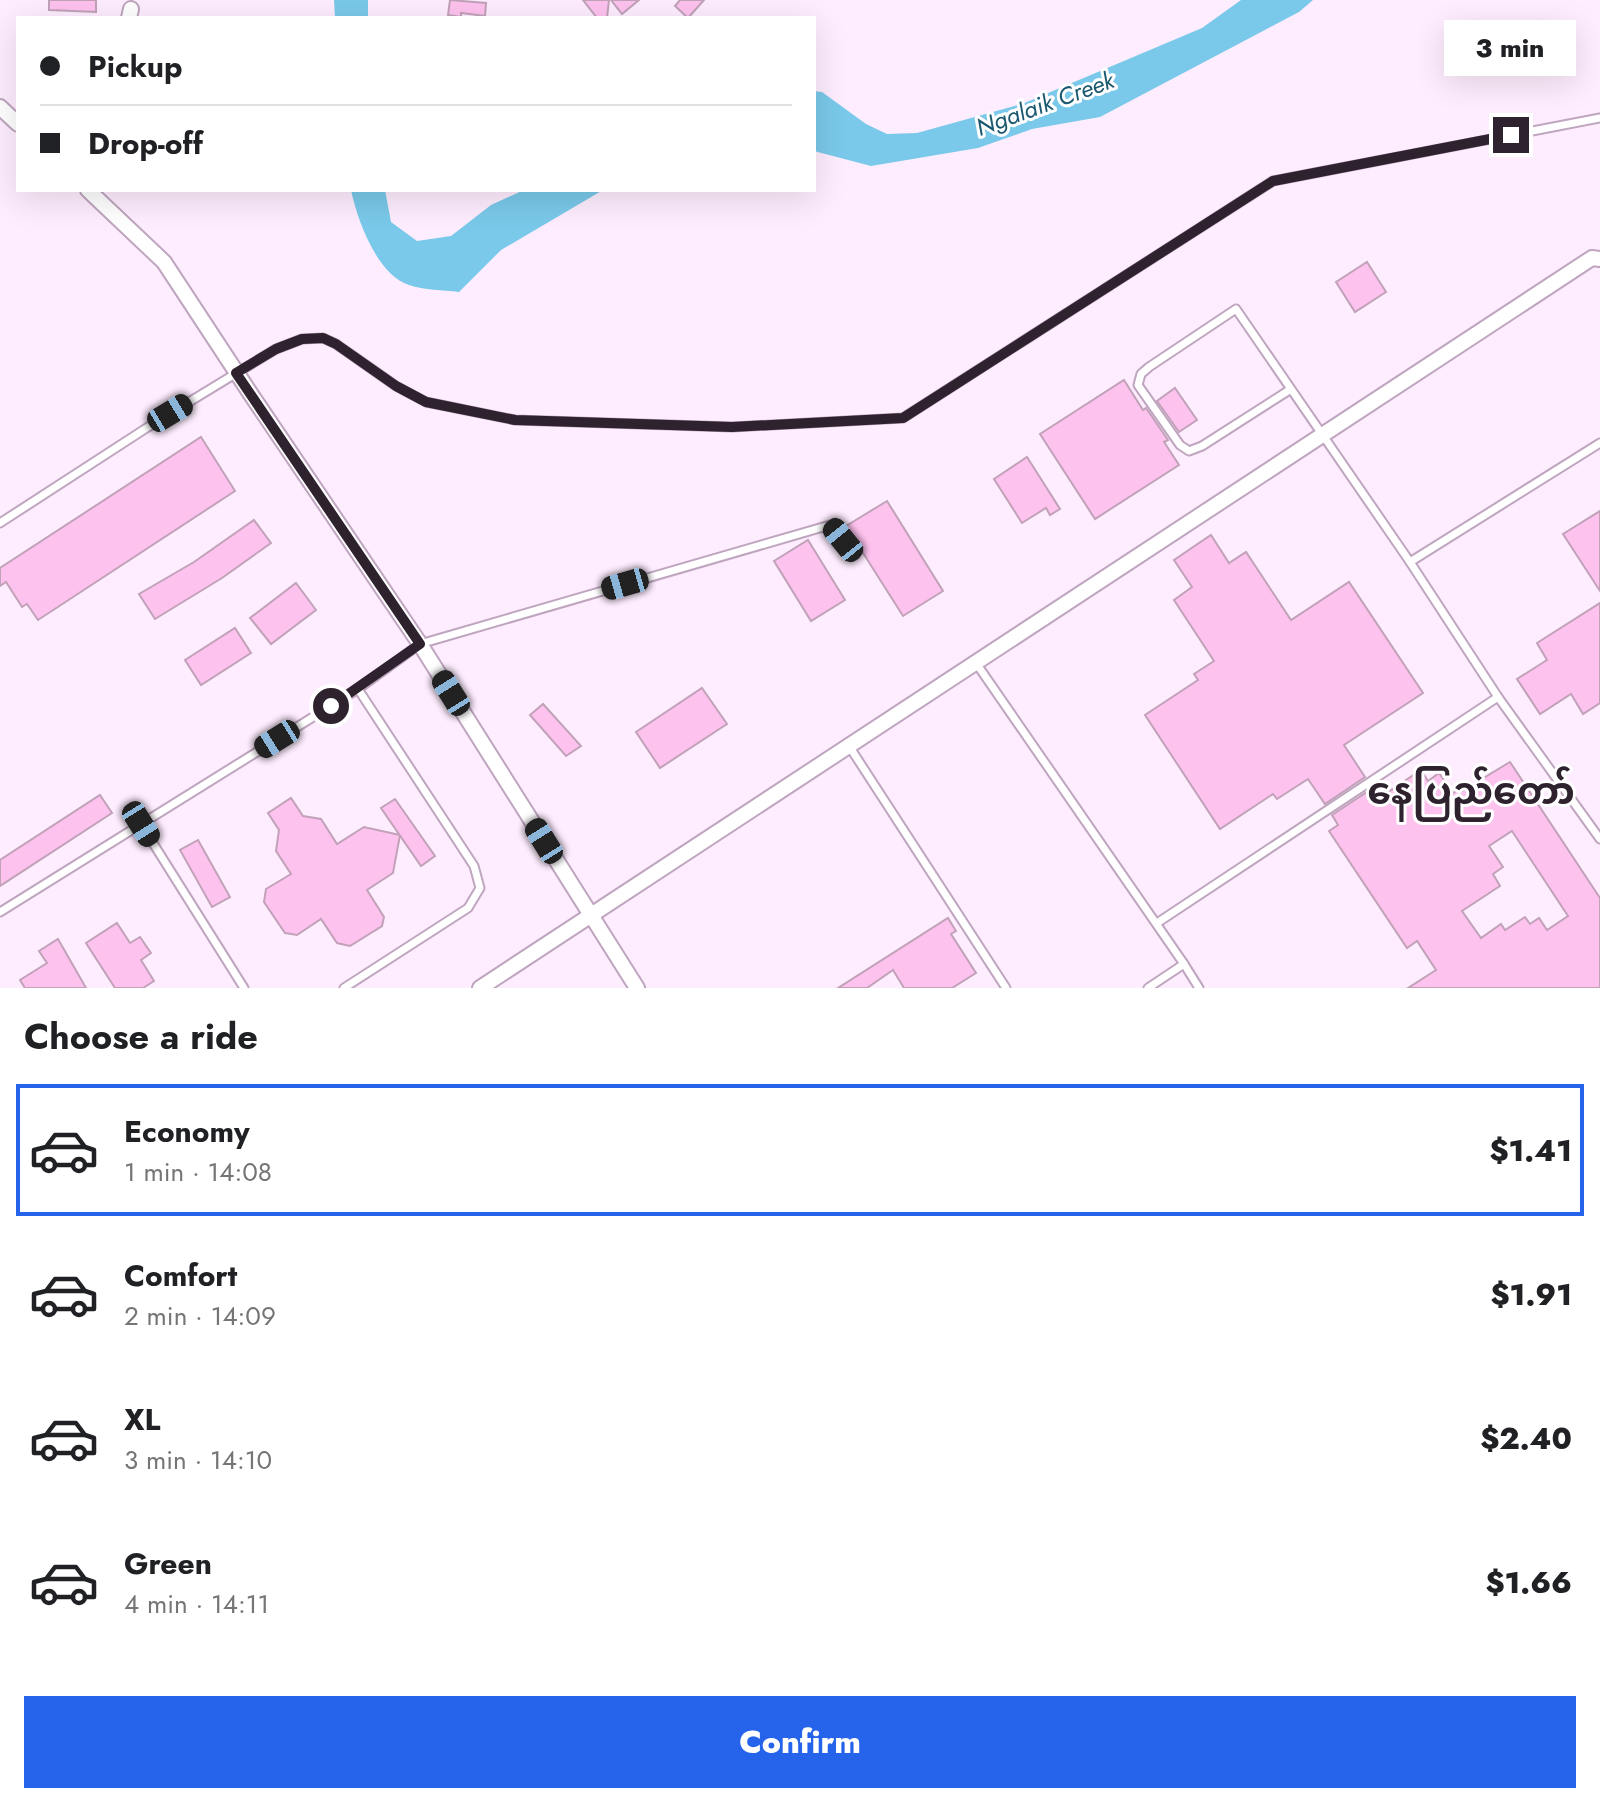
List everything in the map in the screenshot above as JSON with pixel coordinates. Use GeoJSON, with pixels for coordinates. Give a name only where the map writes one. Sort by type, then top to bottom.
{"type":"FeatureCollection","features":[{"type":"Feature","properties":{"kind":"street"},"geometry":{"type":"LineString","coordinates":[[0,107],[16,122]]}},
{"type":"Feature","properties":{"kind":"street"},"geometry":{"type":"LineString","coordinates":[[90,192],[164,262],[420,644],[637,988]]}},
{"type":"Feature","properties":{"kind":"street"},"geometry":{"type":"LineString","coordinates":[[480,988],[1592,258],[1600,259]]}},
{"type":"Feature","properties":{"kind":"lane"},"geometry":{"type":"LineString","coordinates":[[0,523],[236,373],[276,349],[302,339],[323,338],[336,344],[396,386],[426,402],[515,420],[732,427],[903,418],[1273,181],[1600,118]]}},
{"type":"Feature","properties":{"kind":"lane"},"geometry":{"type":"LineString","coordinates":[[1291,389],[1202,446],[1189,451],[1180,445],[1138,385],[1141,374],[1149,367],[1236,309],[1410,562],[1498,697],[1600,839]]}},
{"type":"Feature","properties":{"kind":"lane"},"geometry":{"type":"LineString","coordinates":[[1410,562],[1600,443]]}},
{"type":"Feature","properties":{"kind":"lane"},"geometry":{"type":"LineString","coordinates":[[0,912],[358,689],[420,644],[830,525],[855,555]]}},
{"type":"Feature","properties":{"kind":"lane"},"geometry":{"type":"LineString","coordinates":[[976,663],[1199,988]]}},
{"type":"Feature","properties":{"kind":"lane"},"geometry":{"type":"LineString","coordinates":[[344,988],[468,908],[480,888],[474,866],[358,689]]}},
{"type":"Feature","properties":{"kind":"lane"},"geometry":{"type":"LineString","coordinates":[[1157,923],[1498,697]]}},
{"type":"Feature","properties":{"kind":"lane"},"geometry":{"type":"LineString","coordinates":[[849,746],[1006,988]]}},
{"type":"Feature","properties":{"kind":"lane"},"geometry":{"type":"LineString","coordinates":[[141,824],[244,988]]}},
{"type":"Feature","properties":{"kind":"lane"},"geometry":{"type":"LineString","coordinates":[[1148,988],[1184,964]]}},
{"type":"Feature","properties":{"kind":"water"},"geometry":{"type":"Polygon","coordinates":[[[334,0],[368,0],[368,16],[335,16],[334,0]]]}},
{"type":"Feature","properties":{"kind":"water","name":"Ngalaik Creek"},"geometry":{"type":"Polygon","coordinates":[[[1241,0],[1313,0],[1299,12],[1100,117],[1032,129],[978,148],[871,166],[816,152],[816,91],[822,92],[866,124],[887,134],[917,133],[1022,104],[1202,28],[1241,0]]]}},
{"type":"Feature","properties":{"kind":"water"},"geometry":{"type":"Polygon","coordinates":[[[352,192],[385,192],[391,222],[417,241],[451,236],[491,205],[520,192],[600,192],[501,250],[459,292],[427,289],[398,279],[378,258],[358,216],[352,192]]]}},
{"type":"Feature","properties":{"kind":"building"},"geometry":{"type":"Polygon","coordinates":[[[49,0],[96,0],[96,12],[49,10],[49,0]]]}},
{"type":"Feature","properties":{"kind":"building"},"geometry":{"type":"Polygon","coordinates":[[[450,0],[486,3],[485,16],[448,15],[450,0]]]}},
{"type":"Feature","properties":{"kind":"building"},"geometry":{"type":"Polygon","coordinates":[[[583,0],[609,0],[607,16],[595,16],[583,0]]]}},
{"type":"Feature","properties":{"kind":"building"},"geometry":{"type":"Polygon","coordinates":[[[611,0],[639,0],[622,14],[611,0]]]}},
{"type":"Feature","properties":{"kind":"building"},"geometry":{"type":"Polygon","coordinates":[[[680,0],[704,0],[690,16],[675,6],[680,0]]]}},
{"type":"Feature","properties":{"kind":"building"},"geometry":{"type":"Polygon","coordinates":[[[1367,262],[1386,292],[1355,312],[1336,282],[1367,262]]]}},
{"type":"Feature","properties":{"kind":"building"},"geometry":{"type":"Polygon","coordinates":[[[1124,380],[1143,410],[1146,408],[1168,440],[1164,442],[1179,465],[1095,519],[1040,434],[1124,380]]]}},
{"type":"Feature","properties":{"kind":"building"},"geometry":{"type":"Polygon","coordinates":[[[1175,388],[1197,420],[1179,432],[1157,401],[1175,388]]]}},
{"type":"Feature","properties":{"kind":"building"},"geometry":{"type":"Polygon","coordinates":[[[201,437],[235,491],[38,620],[27,604],[22,607],[6,582],[0,586],[0,568],[201,437]]]}},
{"type":"Feature","properties":{"kind":"building"},"geometry":{"type":"Polygon","coordinates":[[[1027,457],[1060,509],[1050,515],[1046,508],[1022,523],[994,479],[1027,457]]]}},
{"type":"Feature","properties":{"kind":"building"},"geometry":{"type":"Polygon","coordinates":[[[887,501],[943,591],[903,616],[846,526],[887,501]]]}},
{"type":"Feature","properties":{"kind":"building"},"geometry":{"type":"Polygon","coordinates":[[[1600,511],[1600,591],[1563,534],[1600,511]]]}},
{"type":"Feature","properties":{"kind":"building"},"geometry":{"type":"Polygon","coordinates":[[[254,520],[271,543],[222,578],[155,619],[139,594],[194,562],[254,520]]]}},
{"type":"Feature","properties":{"kind":"building"},"geometry":{"type":"Polygon","coordinates":[[[1211,535],[1229,563],[1246,552],[1291,620],[1349,582],[1423,693],[1344,745],[1365,777],[1325,804],[1308,779],[1277,799],[1273,794],[1220,829],[1145,715],[1198,680],[1194,674],[1214,661],[1174,600],[1192,587],[1174,560],[1211,535]]]}},
{"type":"Feature","properties":{"kind":"building"},"geometry":{"type":"Polygon","coordinates":[[[808,540],[845,600],[811,621],[774,561],[808,540]]]}},
{"type":"Feature","properties":{"kind":"building"},"geometry":{"type":"Polygon","coordinates":[[[296,583],[316,610],[271,644],[250,618],[296,583]]]}},
{"type":"Feature","properties":{"kind":"building"},"geometry":{"type":"Polygon","coordinates":[[[1600,603],[1600,703],[1583,714],[1571,694],[1540,714],[1517,679],[1547,660],[1537,643],[1600,603]]]}},
{"type":"Feature","properties":{"kind":"building"},"geometry":{"type":"Polygon","coordinates":[[[235,628],[251,653],[201,685],[185,660],[235,628]]]}},
{"type":"Feature","properties":{"kind":"building"},"geometry":{"type":"Polygon","coordinates":[[[702,688],[727,724],[660,768],[636,732],[702,688]]]}},
{"type":"Feature","properties":{"kind":"building"},"geometry":{"type":"Polygon","coordinates":[[[543,704],[581,746],[566,756],[530,715],[543,704]]]}},
{"type":"Feature","properties":{"kind":"building"},"geometry":{"type":"Polygon","coordinates":[[[1510,762],[1600,898],[1600,988],[1408,988],[1436,970],[1417,941],[1407,948],[1329,831],[1338,825],[1332,815],[1373,788],[1379,798],[1421,770],[1428,781],[1439,773],[1453,793],[1461,788],[1462,791],[1510,762]],[[1512,831],[1489,846],[1503,867],[1493,874],[1500,886],[1462,911],[1481,938],[1501,924],[1505,930],[1525,917],[1530,924],[1539,918],[1547,930],[1568,916],[1512,831]]]}},
{"type":"Feature","properties":{"kind":"building"},"geometry":{"type":"Polygon","coordinates":[[[100,795],[112,813],[0,886],[0,860],[100,795]]]}},
{"type":"Feature","properties":{"kind":"building"},"geometry":{"type":"Polygon","coordinates":[[[291,798],[303,816],[321,819],[337,844],[364,827],[400,835],[393,873],[367,890],[384,917],[382,926],[350,946],[337,943],[321,919],[297,935],[285,933],[264,902],[266,889],[291,874],[276,851],[279,830],[268,813],[291,798]]]}},
{"type":"Feature","properties":{"kind":"building"},"geometry":{"type":"Polygon","coordinates":[[[395,799],[435,856],[421,866],[381,808],[395,799]]]}},
{"type":"Feature","properties":{"kind":"building"},"geometry":{"type":"Polygon","coordinates":[[[198,840],[230,897],[212,907],[180,850],[198,840]]]}},
{"type":"Feature","properties":{"kind":"building"},"geometry":{"type":"Polygon","coordinates":[[[948,918],[956,931],[951,934],[976,973],[952,988],[904,988],[893,970],[867,988],[838,988],[948,918]]]}},
{"type":"Feature","properties":{"kind":"building"},"geometry":{"type":"Polygon","coordinates":[[[117,923],[130,943],[140,937],[151,953],[141,960],[154,981],[143,988],[115,988],[86,943],[117,923]]]}},
{"type":"Feature","properties":{"kind":"building"},"geometry":{"type":"Polygon","coordinates":[[[58,939],[86,988],[25,988],[20,980],[47,963],[39,951],[58,939]]]}},
{"type":"Feature","properties":{"kind":"district","name":"နေပြည်တော်"},"geometry":{"type":"Point","coordinates":[1471,791]}},
{"type":"Feature","properties":{"kind":"route"},"geometry":{"type":"LineString","coordinates":[[331,706],[420,644],[236,373],[276,349],[302,339],[323,338],[426,402],[515,420],[732,427],[903,418],[1273,181],[1511,135]]}}]}
